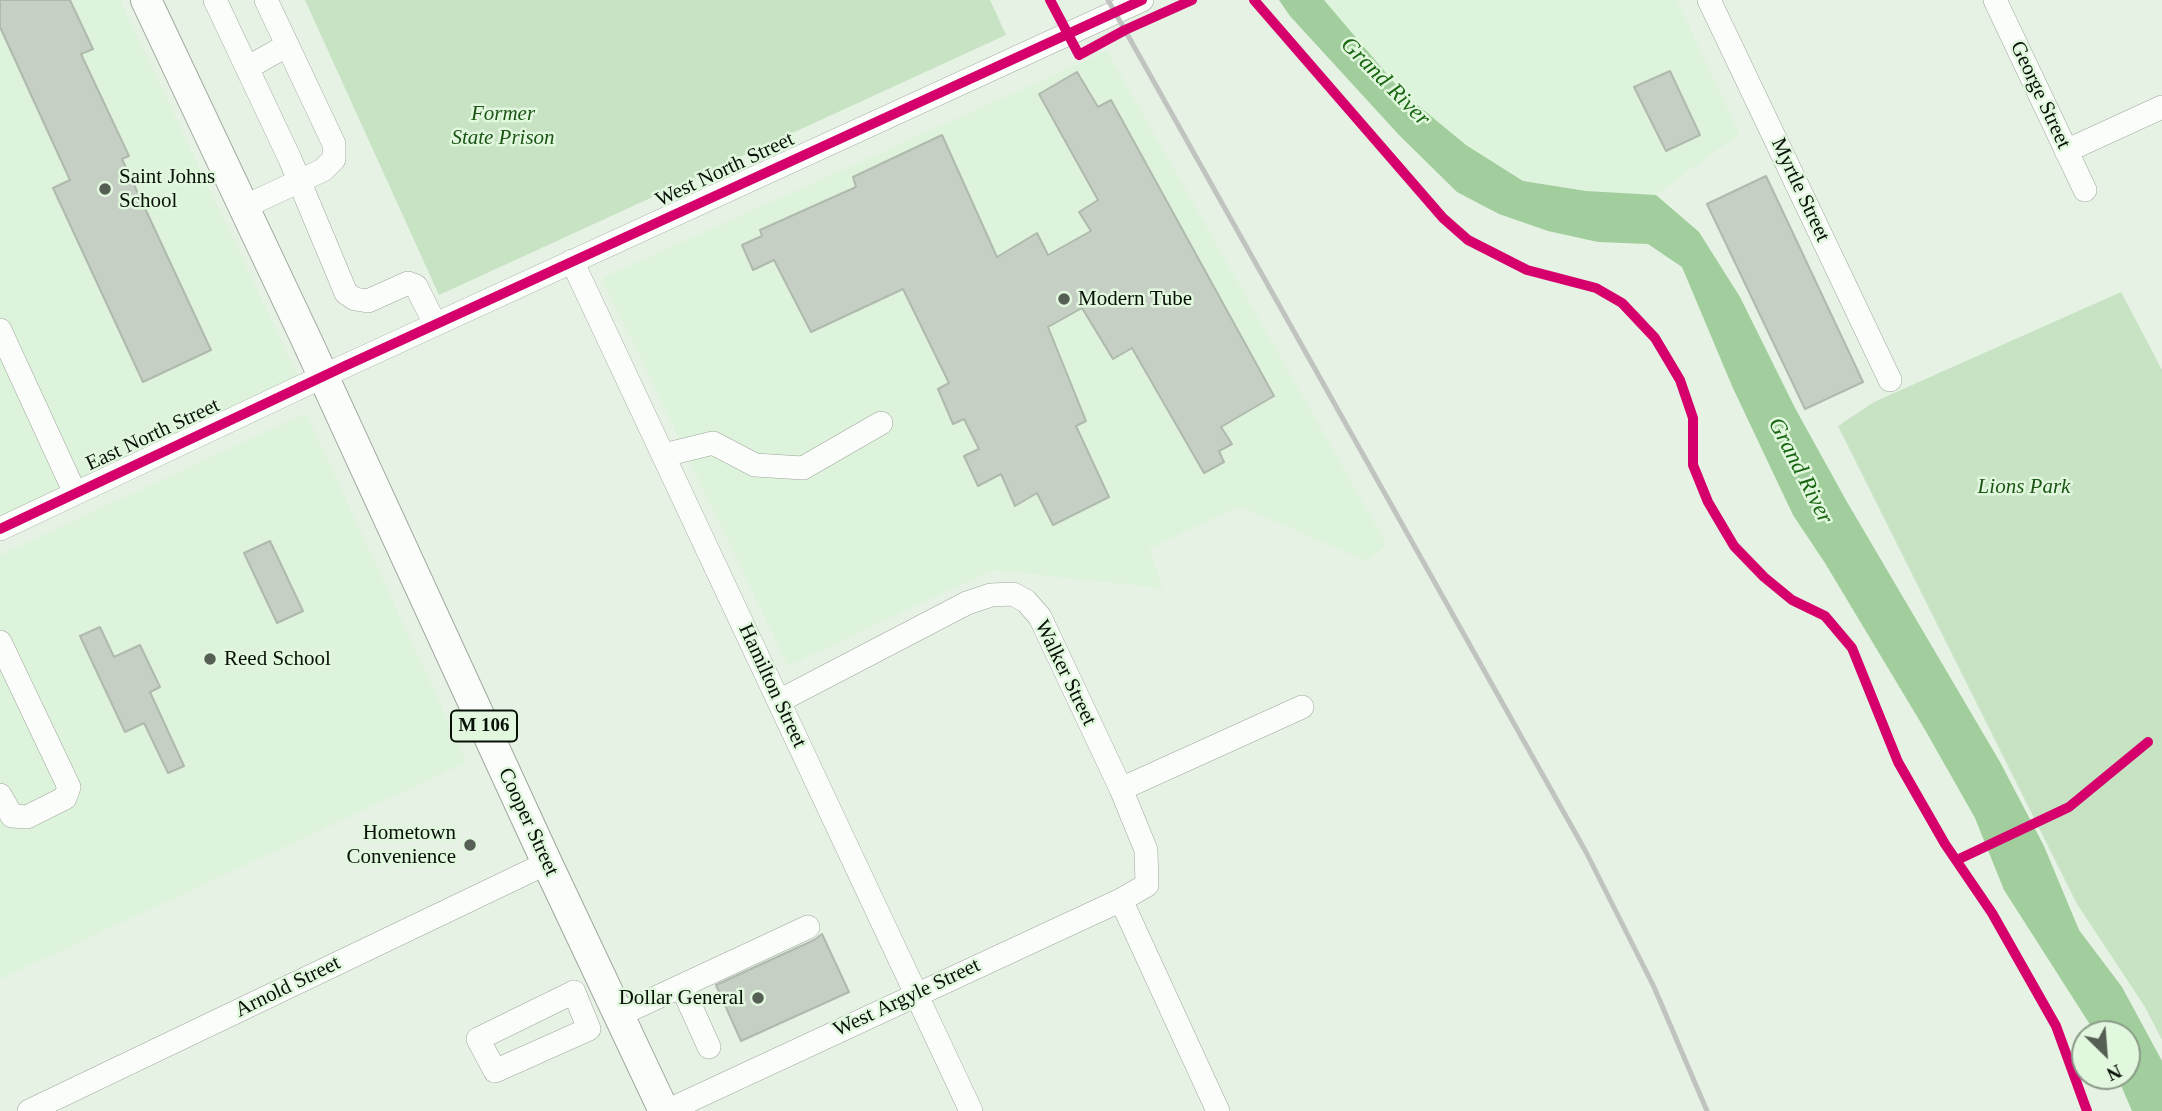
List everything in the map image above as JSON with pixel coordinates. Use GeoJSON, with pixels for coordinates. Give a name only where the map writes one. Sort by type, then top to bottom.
{"type":"FeatureCollection","features":[{"type":"Feature","properties":{"kind":"main road","name":"M 106"},"geometry":{"type":"LineString","coordinates":[[146,0],[244,207]]}},
{"type":"Feature","properties":{"kind":"main road","name":"Cooper Street"},"geometry":{"type":"LineString","coordinates":[[244,207],[547,863],[666,1111]]}},
{"type":"Feature","properties":{"kind":"street"},"geometry":{"type":"LineString","coordinates":[[215,0],[299,182],[346,293],[355,299],[368,301],[408,283],[416,286],[435,324]]}},
{"type":"Feature","properties":{"kind":"street"},"geometry":{"type":"LineString","coordinates":[[244,207],[323,170],[334,159],[334,144],[266,0]]}},
{"type":"Feature","properties":{"kind":"street","name":"West North Street"},"geometry":{"type":"LineString","coordinates":[[323,375],[1142,0]]}},
{"type":"Feature","properties":{"kind":"street","name":"Myrtle Street"},"geometry":{"type":"LineString","coordinates":[[1709,0],[1890,380]]}},
{"type":"Feature","properties":{"kind":"street","name":"George Street"},"geometry":{"type":"LineString","coordinates":[[1995,0],[2085,190]]}},
{"type":"Feature","properties":{"kind":"street"},"geometry":{"type":"LineString","coordinates":[[247,68],[286,46]]}},
{"type":"Feature","properties":{"kind":"street"},"geometry":{"type":"LineString","coordinates":[[2066,151],[2162,107]]}},
{"type":"Feature","properties":{"kind":"street","name":"Hamilton Street"},"geometry":{"type":"LineString","coordinates":[[572,261],[971,1111]]}},
{"type":"Feature","properties":{"kind":"street"},"geometry":{"type":"LineString","coordinates":[[0,330],[75,494]]}},
{"type":"Feature","properties":{"kind":"street","name":"East North Street"},"geometry":{"type":"LineString","coordinates":[[0,529],[323,375]]}},
{"type":"Feature","properties":{"kind":"street"},"geometry":{"type":"LineString","coordinates":[[664,455],[713,443],[755,465],[803,468],[881,423]]}},
{"type":"Feature","properties":{"kind":"street","name":"Walker Street"},"geometry":{"type":"LineString","coordinates":[[779,701],[967,603],[991,595],[1013,594],[1026,601],[1040,617],[1121,789],[1146,850],[1147,885]]}},
{"type":"Feature","properties":{"kind":"street"},"geometry":{"type":"LineString","coordinates":[[0,642],[69,787],[65,798],[27,817],[12,816],[0,795]]}},
{"type":"Feature","properties":{"kind":"street"},"geometry":{"type":"LineString","coordinates":[[1121,789],[1302,708]]}},
{"type":"Feature","properties":{"kind":"street","name":"Arnold Street"},"geometry":{"type":"LineString","coordinates":[[29,1111],[547,863]]}},
{"type":"Feature","properties":{"kind":"street","name":"West Argyle Street"},"geometry":{"type":"LineString","coordinates":[[666,1111],[1121,900],[1147,885]]}},
{"type":"Feature","properties":{"kind":"street"},"geometry":{"type":"LineString","coordinates":[[1121,900],[1218,1111]]}},
{"type":"Feature","properties":{"kind":"street"},"geometry":{"type":"LineString","coordinates":[[578,1003],[613,1003],[682,987],[808,927]]}},
{"type":"Feature","properties":{"kind":"street"},"geometry":{"type":"LineString","coordinates":[[682,987],[709,1047]]}},
{"type":"Feature","properties":{"kind":"street"},"geometry":{"type":"LineString","coordinates":[[574,992],[578,1003],[589,1030],[495,1071],[478,1040],[574,992]]}},
{"type":"Feature","properties":{"kind":"shaded area","name":"Saint Johns School"},"geometry":{"type":"Polygon","coordinates":[[[0,0],[120,0],[299,378],[0,519],[0,0]]]}},
{"type":"Feature","properties":{"kind":"shaded area"},"geometry":{"type":"Polygon","coordinates":[[[1326,0],[1677,0],[1739,134],[1656,195],[1586,191],[1523,181],[1466,145],[1403,93],[1330,10],[1326,0]]]}},
{"type":"Feature","properties":{"kind":"shaded area"},"geometry":{"type":"Polygon","coordinates":[[[1107,51],[1387,545],[1367,561],[1239,506],[1149,549],[1163,588],[992,570],[788,666],[602,278],[1107,51]]]}},
{"type":"Feature","properties":{"kind":"shaded area","name":"Reed School"},"geometry":{"type":"Polygon","coordinates":[[[306,413],[467,762],[0,979],[0,555],[306,413]]]}},
{"type":"Feature","properties":{"kind":"green space","name":"Former State Prison"},"geometry":{"type":"Polygon","coordinates":[[[305,0],[990,0],[1006,35],[439,295],[305,0]]]}},
{"type":"Feature","properties":{"kind":"green space","name":"Lions Park"},"geometry":{"type":"Polygon","coordinates":[[[2121,292],[2162,370],[2162,1040],[2145,1007],[2077,904],[1838,426],[1874,402],[2121,292]]]}},
{"type":"Feature","properties":{"kind":"water","name":"Grand River"},"geometry":{"type":"Polygon","coordinates":[[[1279,0],[1324,0],[1403,93],[1466,145],[1523,181],[1586,191],[1656,195],[1699,232],[1740,297],[1795,408],[1847,502],[2000,762],[2044,846],[2079,930],[2122,987],[2140,1020],[2087,1020],[2004,890],[1975,818],[1825,563],[1793,515],[1732,386],[1682,267],[1648,244],[1598,242],[1548,231],[1499,214],[1457,192],[1399,135],[1290,16],[1279,0]]]}},
{"type":"Feature","properties":{"kind":"water","name":"Grand River"},"geometry":{"type":"Polygon","coordinates":[[[2141,1022],[2162,1061],[2162,1111],[2132,1111],[2123,1090],[2141,1090],[2141,1022]]]}},
{"type":"Feature","properties":{"kind":"building"},"geometry":{"type":"Polygon","coordinates":[[[0,0],[70,0],[93,49],[81,54],[129,156],[122,159],[211,350],[143,382],[53,188],[70,180],[0,27],[0,0]]]}},
{"type":"Feature","properties":{"kind":"building"},"geometry":{"type":"Polygon","coordinates":[[[1670,71],[1700,135],[1666,151],[1634,87],[1670,71]]]}},
{"type":"Feature","properties":{"kind":"building","name":"Modern Tube"},"geometry":{"type":"Polygon","coordinates":[[[1077,72],[1098,107],[1111,100],[1274,396],[1221,427],[1232,444],[1219,451],[1224,462],[1204,473],[1132,348],[1113,359],[1082,308],[1048,327],[1086,421],[1076,426],[1109,497],[1053,525],[1037,493],[1015,506],[1001,474],[978,486],[964,456],[979,449],[964,419],[953,424],[938,389],[949,383],[903,289],[811,332],[774,260],[753,270],[742,245],[762,236],[760,230],[856,187],[853,177],[942,135],[997,257],[1037,233],[1048,255],[1091,231],[1079,212],[1098,200],[1039,94],[1077,72]]]}},
{"type":"Feature","properties":{"kind":"building"},"geometry":{"type":"Polygon","coordinates":[[[1766,176],[1863,382],[1805,409],[1707,204],[1766,176]]]}},
{"type":"Feature","properties":{"kind":"building"},"geometry":{"type":"Polygon","coordinates":[[[270,541],[303,611],[277,623],[244,553],[270,541]]]}},
{"type":"Feature","properties":{"kind":"building"},"geometry":{"type":"Polygon","coordinates":[[[100,627],[114,657],[140,645],[160,687],[150,692],[184,766],[168,773],[144,723],[125,732],[80,636],[100,627]]]}},
{"type":"Feature","properties":{"kind":"building"},"geometry":{"type":"Polygon","coordinates":[[[822,934],[849,992],[741,1041],[716,985],[822,934]]]}},
{"type":"Feature","properties":{"kind":"railway"},"geometry":{"type":"LineString","coordinates":[[1108,0],[1586,852],[1654,987],[1707,1111]]}},
{"type":"Feature","properties":{"kind":"cycle path"},"geometry":{"type":"LineString","coordinates":[[1050,0],[1079,55],[1125,30],[1192,0]]}},
{"type":"Feature","properties":{"kind":"cycle path"},"geometry":{"type":"LineString","coordinates":[[0,529],[345,366],[1142,0]]}},
{"type":"Feature","properties":{"kind":"cycle path"},"geometry":{"type":"LineString","coordinates":[[1254,0],[1443,218],[1468,240],[1527,270],[1596,288],[1622,303],[1655,338],[1680,380],[1693,418],[1693,465],[1708,502],[1734,546],[1764,577],[1792,600],[1825,616],[1852,648],[1898,762],[1945,844],[1992,913],[2056,1026],[2087,1111]]}},
{"type":"Feature","properties":{"kind":"cycle path"},"geometry":{"type":"LineString","coordinates":[[1957,860],[2069,807],[2148,742]]}},
{"type":"Feature","properties":{"kind":"place","name":"Saint Johns School"},"geometry":{"type":"Point","coordinates":[105,189]}},
{"type":"Feature","properties":{"kind":"place","name":"Modern Tube"},"geometry":{"type":"Point","coordinates":[1064,299]}},
{"type":"Feature","properties":{"kind":"place","name":"Reed School"},"geometry":{"type":"Point","coordinates":[210,659]}},
{"type":"Feature","properties":{"kind":"place","name":"Hometown Convenience"},"geometry":{"type":"Point","coordinates":[470,845]}},
{"type":"Feature","properties":{"kind":"place","name":"Dollar General"},"geometry":{"type":"Point","coordinates":[758,998]}}]}
